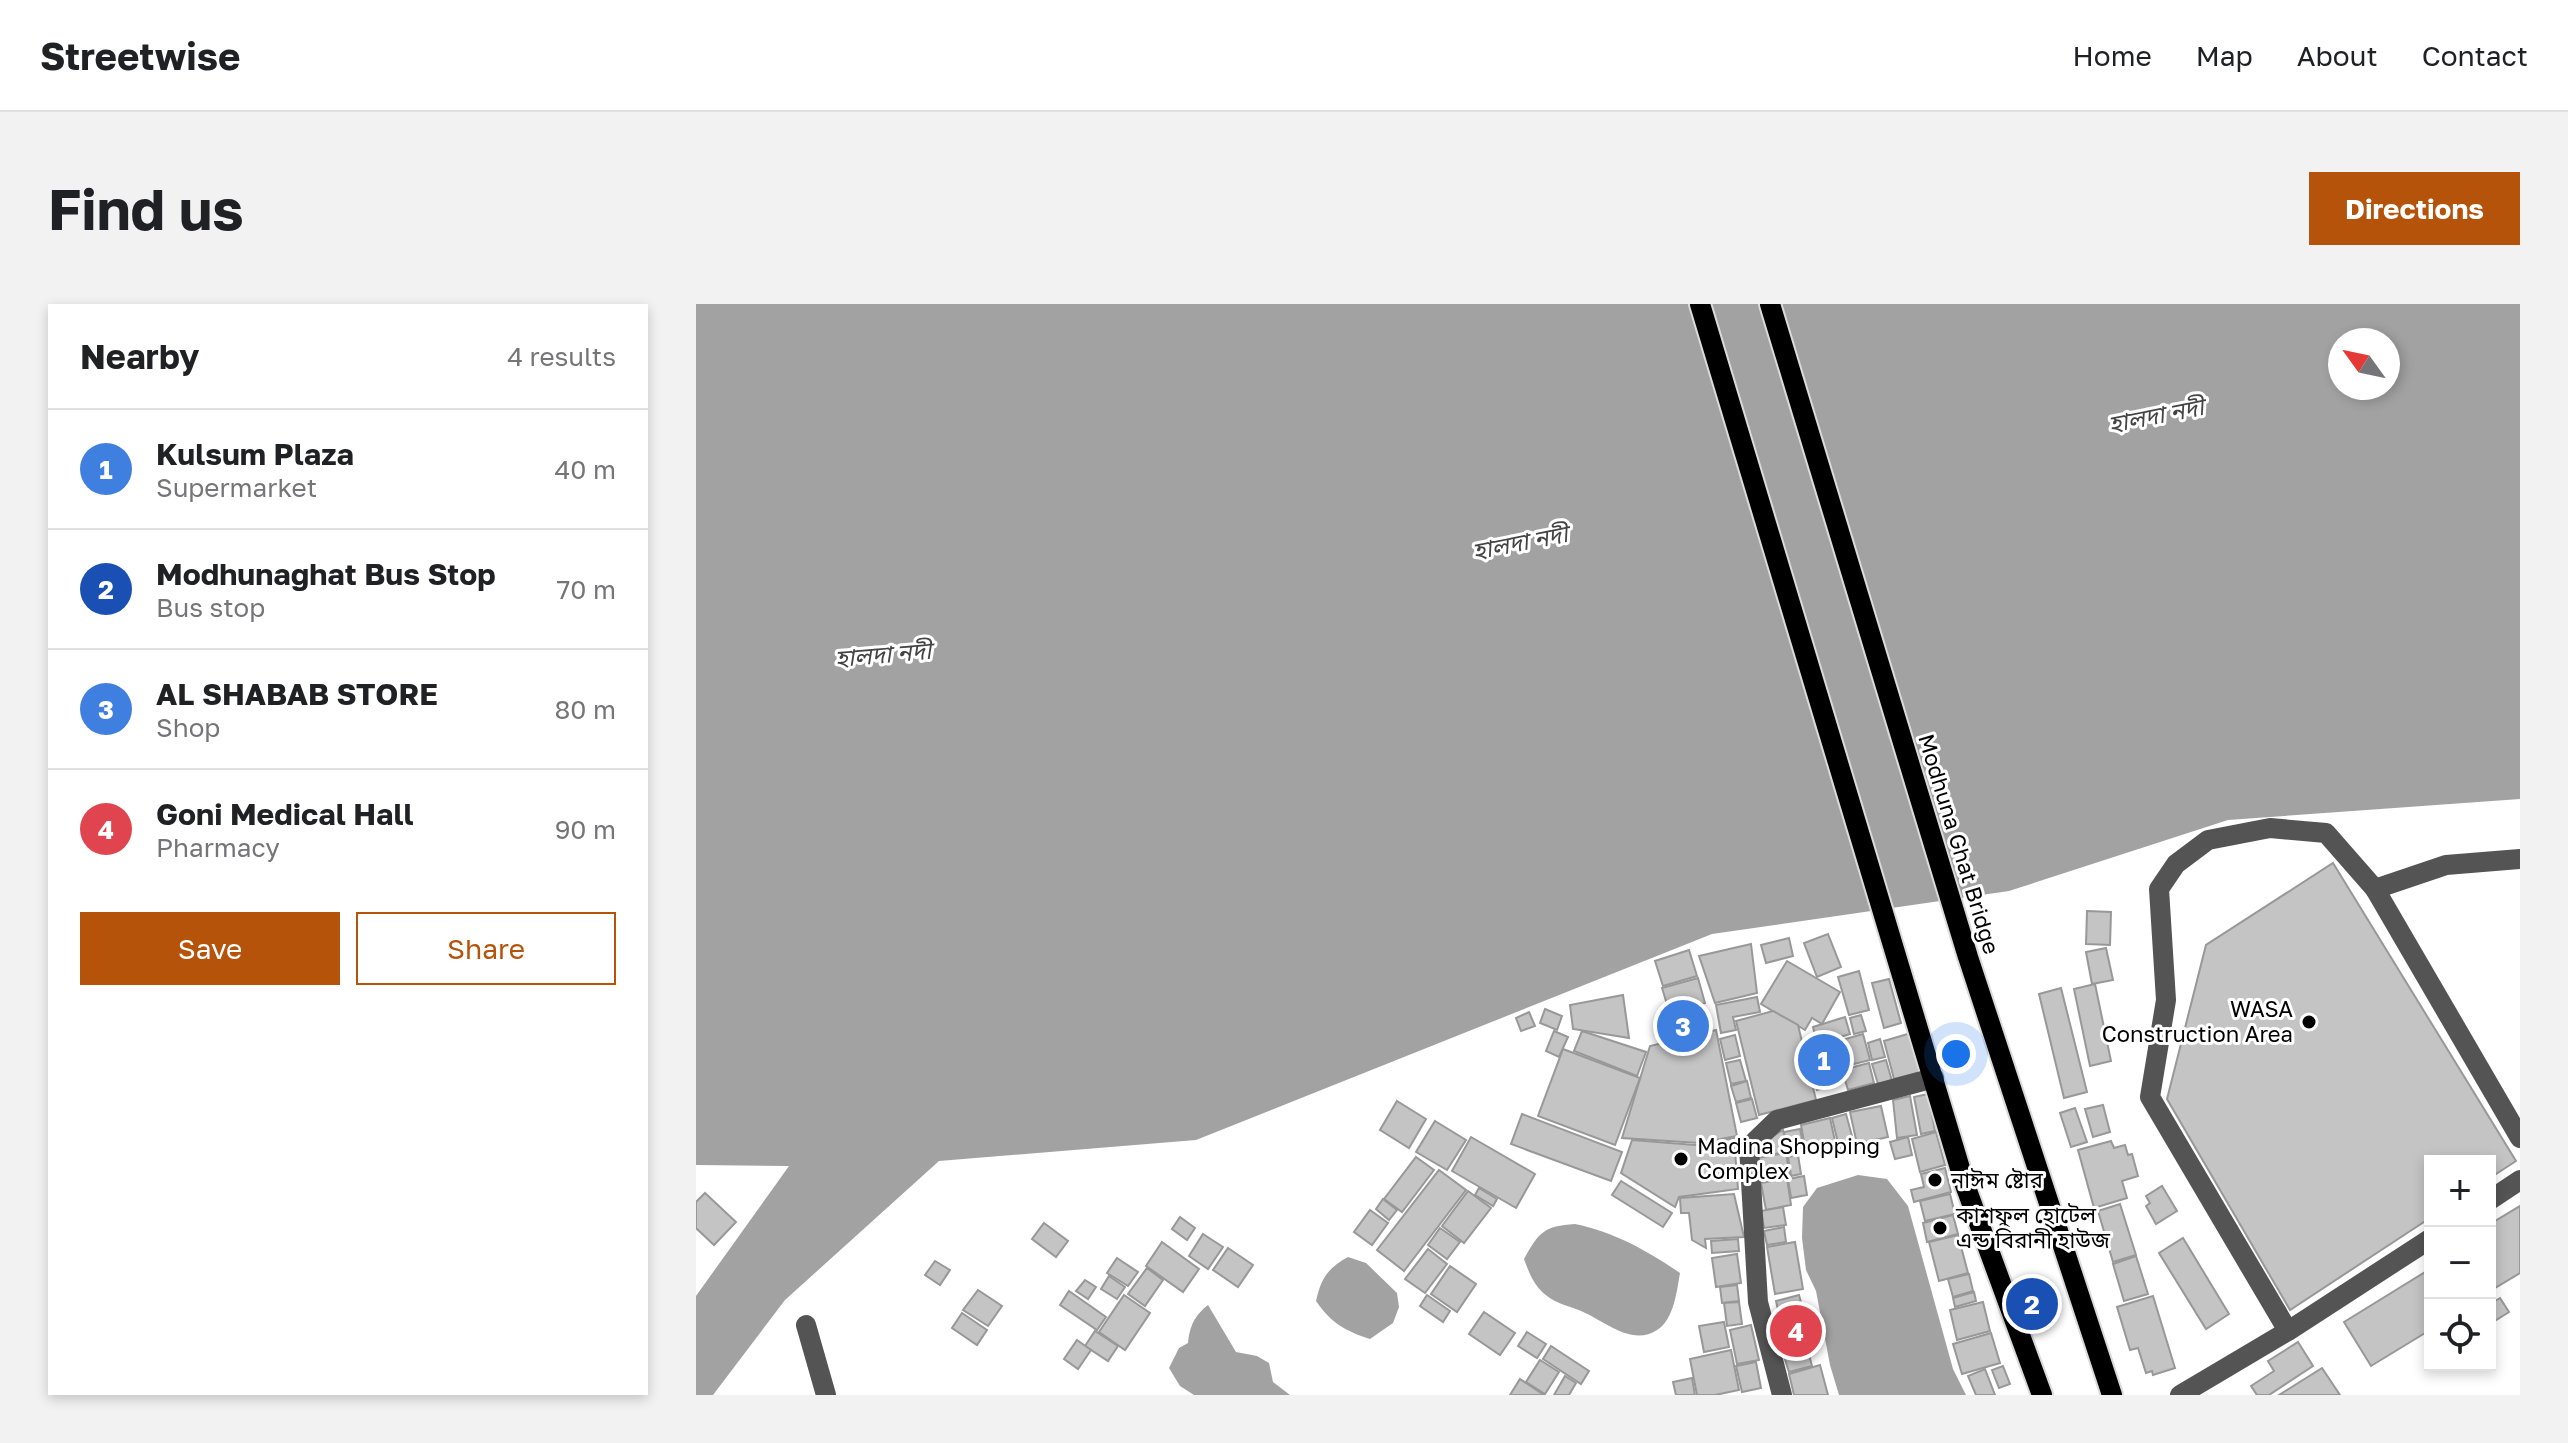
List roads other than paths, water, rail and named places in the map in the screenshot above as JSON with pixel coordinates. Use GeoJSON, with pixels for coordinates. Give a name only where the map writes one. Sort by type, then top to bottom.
{"type":"FeatureCollection","features":[{"type":"Feature","properties":{"kind":"main road"},"geometry":{"type":"LineString","coordinates":[[1700,304],[1965,1185],[2042,1395]]}},
{"type":"Feature","properties":{"kind":"main road","name":"Modhuna Ghat Bridge"},"geometry":{"type":"LineString","coordinates":[[1770,304],[1968,957],[2112,1395]]}},
{"type":"Feature","properties":{"kind":"street"},"geometry":{"type":"LineString","coordinates":[[2288,1331],[2150,1097],[2166,1000],[2159,889],[2176,864],[2208,840],[2270,828],[2326,833],[2375,889],[2520,1138]]}},
{"type":"Feature","properties":{"kind":"street"},"geometry":{"type":"LineString","coordinates":[[2375,889],[2446,865],[2520,859]]}},
{"type":"Feature","properties":{"kind":"street"},"geometry":{"type":"LineString","coordinates":[[1782,1395],[1758,1302],[1749,1147],[1777,1120],[1934,1078]]}},
{"type":"Feature","properties":{"kind":"street"},"geometry":{"type":"LineString","coordinates":[[2496,1196],[2520,1180]]}},
{"type":"Feature","properties":{"kind":"street"},"geometry":{"type":"LineString","coordinates":[[2180,1395],[2288,1331],[2424,1243]]}},
{"type":"Feature","properties":{"kind":"street"},"geometry":{"type":"LineString","coordinates":[[806,1325],[826,1395]]}},
{"type":"Feature","properties":{"kind":"water","name":"হালদা নদী"},"geometry":{"type":"Polygon","coordinates":[[[696,304],[2520,304],[2520,799],[2228,820],[2009,891],[1712,934],[1196,1140],[939,1161],[785,1300],[713,1395],[696,1395],[696,1296],[789,1166],[696,1165],[696,304]]]}},
{"type":"Feature","properties":{"kind":"water"},"geometry":{"type":"Polygon","coordinates":[[[1858,1175],[1887,1179],[1908,1206],[1953,1369],[1966,1395],[1839,1395],[1816,1291],[1806,1270],[1802,1238],[1803,1207],[1817,1188],[1858,1175]]]}},
{"type":"Feature","properties":{"kind":"water"},"geometry":{"type":"Polygon","coordinates":[[[1575,1224],[1630,1243],[1680,1273],[1674,1304],[1657,1330],[1647,1334],[1628,1334],[1555,1301],[1539,1288],[1524,1259],[1544,1232],[1575,1224]]]}},
{"type":"Feature","properties":{"kind":"water"},"geometry":{"type":"Polygon","coordinates":[[[1348,1257],[1366,1263],[1397,1293],[1399,1307],[1393,1323],[1370,1339],[1339,1325],[1316,1301],[1326,1274],[1348,1257]]]}},
{"type":"Feature","properties":{"kind":"water"},"geometry":{"type":"Polygon","coordinates":[[[1208,1305],[1236,1352],[1257,1356],[1269,1363],[1273,1382],[1290,1395],[1194,1395],[1180,1386],[1169,1368],[1179,1348],[1188,1343],[1196,1317],[1208,1305]]]}},
{"type":"Feature","properties":{"kind":"place","name":"WASA Construction Area"},"geometry":{"type":"Point","coordinates":[2309,1022]}},
{"type":"Feature","properties":{"kind":"place","name":"AL SHABAB STORE"},"geometry":{"type":"Point","coordinates":[1683,1026]}},
{"type":"Feature","properties":{"kind":"place","name":"Kulsum Plaza"},"geometry":{"type":"Point","coordinates":[1824,1060]}},
{"type":"Feature","properties":{"kind":"place","name":"Madina Shopping Complex"},"geometry":{"type":"Point","coordinates":[1681,1159]}},
{"type":"Feature","properties":{"kind":"place","name":"নাঈম ষ্টোর"},"geometry":{"type":"Point","coordinates":[1935,1180]}},
{"type":"Feature","properties":{"kind":"place","name":"কাশফুল হোটেল এন্ড বিরানী হাউজ"},"geometry":{"type":"Point","coordinates":[1940,1228]}},
{"type":"Feature","properties":{"kind":"place","name":"Modhunaghat Bus Stop"},"geometry":{"type":"Point","coordinates":[2032,1304]}},
{"type":"Feature","properties":{"kind":"place","name":"Goni Medical Hall"},"geometry":{"type":"Point","coordinates":[1796,1331]}}]}
